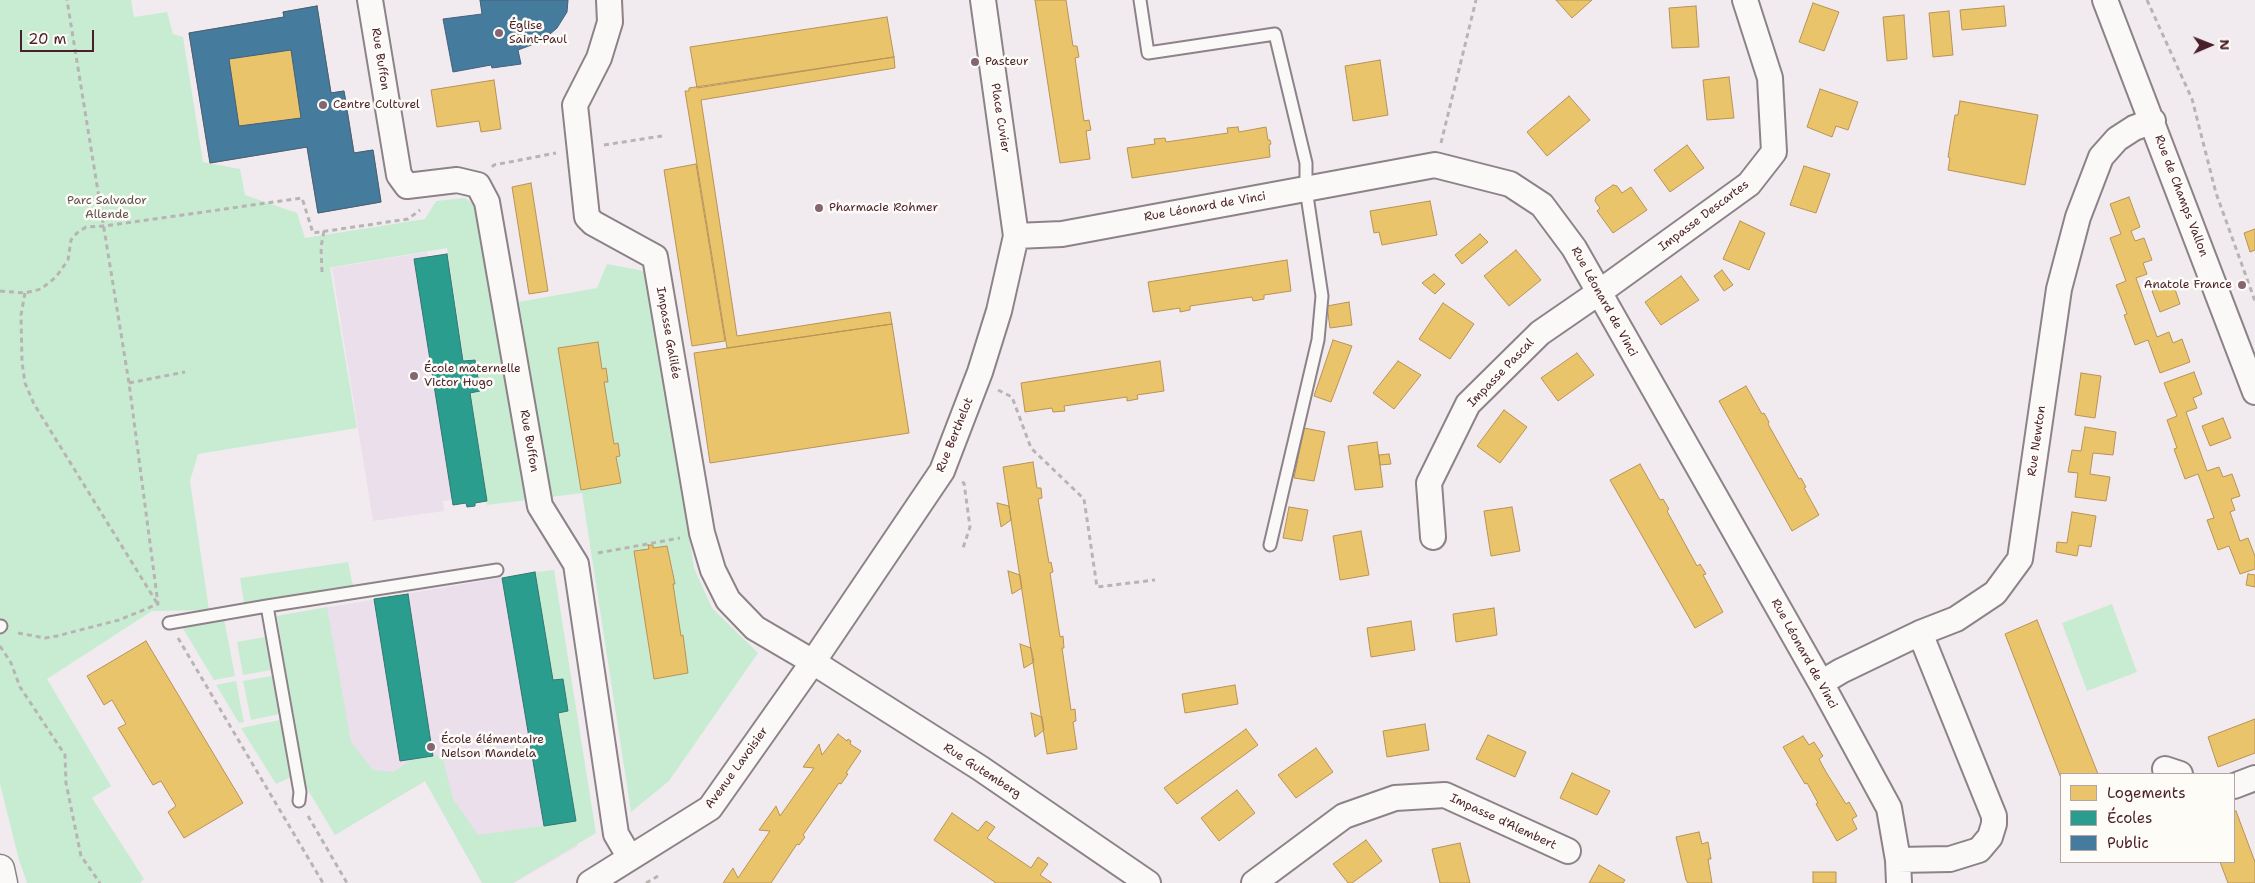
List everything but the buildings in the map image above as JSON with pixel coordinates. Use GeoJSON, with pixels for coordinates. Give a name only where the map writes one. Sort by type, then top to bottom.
{"type":"FeatureCollection","features":[{"type":"Feature","properties":{"kind":"street","name":"Rue Buffon"},"geometry":{"type":"LineString","coordinates":[[370,0],[399,175],[407,186],[456,180],[478,186],[487,202],[540,506],[576,564],[616,834],[630,858]]}},
{"type":"Feature","properties":{"kind":"street","name":"Impasse Galilée"},"geometry":{"type":"LineString","coordinates":[[609,0],[610,22],[601,49],[575,104],[586,217],[593,223],[655,257],[702,534],[712,570],[728,600],[755,628],[813,662]]}},
{"type":"Feature","properties":{"kind":"street","name":"Place Cuvier"},"geometry":{"type":"LineString","coordinates":[[983,0],[1016,236]]}},
{"type":"Feature","properties":{"kind":"street","name":"Impasse Descartes"},"geometry":{"type":"LineString","coordinates":[[1598,294],[1749,184],[1774,152],[1770,78],[1745,0]]}},
{"type":"Feature","properties":{"kind":"street","name":"Rue de Champs Vallon"},"geometry":{"type":"LineString","coordinates":[[2105,0],[2255,391]]}},
{"type":"Feature","properties":{"kind":"street","name":"Rue Newton"},"geometry":{"type":"LineString","coordinates":[[1821,683],[1841,671],[1920,633],[1956,619],[1995,594],[2020,559],[2059,288],[2078,217],[2101,157],[2117,139],[2134,128],[2153,121]]}},
{"type":"Feature","properties":{"kind":"street","name":"Rue Léonard de Vinci"},"geometry":{"type":"LineString","coordinates":[[1016,236],[1062,234],[1435,165],[1510,184],[1542,205],[1574,248],[1598,294],[1821,683],[1889,808],[1899,872]]}},
{"type":"Feature","properties":{"kind":"street","name":"Rue Berthelot"},"geometry":{"type":"LineString","coordinates":[[813,662],[942,471],[977,380],[1000,311],[1016,236]]}},
{"type":"Feature","properties":{"kind":"street","name":"Impasse Pascal"},"geometry":{"type":"LineString","coordinates":[[1433,537],[1429,483],[1468,404],[1540,333],[1598,294]]}},
{"type":"Feature","properties":{"kind":"street"},"geometry":{"type":"LineString","coordinates":[[1899,872],[1979,850],[1990,837],[1994,824],[1994,816],[1920,633]]}},
{"type":"Feature","properties":{"kind":"street","name":"Avenue Lavoisier"},"geometry":{"type":"LineString","coordinates":[[590,883],[710,808],[813,662]]}},
{"type":"Feature","properties":{"kind":"street","name":"Rue Gutemberg"},"geometry":{"type":"LineString","coordinates":[[813,662],[980,768],[1148,883]]}},
{"type":"Feature","properties":{"kind":"street"},"geometry":{"type":"LineString","coordinates":[[2235,786],[2255,778]]}},
{"type":"Feature","properties":{"kind":"street","name":"Impasse d'Alembert"},"geometry":{"type":"LineString","coordinates":[[1254,883],[1344,816],[1396,798],[1446,795],[1568,851]]}},
{"type":"Feature","properties":{"kind":"street"},"geometry":{"type":"LineString","coordinates":[[0,869],[3,883]]}},
{"type":"Feature","properties":{"kind":"lane"},"geometry":{"type":"LineString","coordinates":[[1140,0],[1148,53],[1275,34],[1306,163],[1306,189],[1322,296],[1318,340],[1270,545]]}},
{"type":"Feature","properties":{"kind":"lane"},"geometry":{"type":"LineString","coordinates":[[169,623],[497,570]]}},
{"type":"Feature","properties":{"kind":"lane"},"geometry":{"type":"LineString","coordinates":[[267,606],[300,792],[299,801]]}},
{"type":"Feature","properties":{"kind":"path"},"geometry":{"type":"LineString","coordinates":[[67,0],[129,383],[158,604]]}},
{"type":"Feature","properties":{"kind":"path"},"geometry":{"type":"LineString","coordinates":[[1435,165],[1476,0]]}},
{"type":"Feature","properties":{"kind":"path"},"geometry":{"type":"LineString","coordinates":[[2147,0],[2192,98],[2216,193],[2255,301]]}},
{"type":"Feature","properties":{"kind":"path"},"geometry":{"type":"LineString","coordinates":[[0,291],[26,293],[41,289],[56,277],[68,260],[71,240],[76,233],[86,227],[105,226],[302,198],[313,232],[324,231],[408,219],[424,206],[420,184]]}},
{"type":"Feature","properties":{"kind":"path"},"geometry":{"type":"LineString","coordinates":[[322,272],[321,247],[324,231]]}},
{"type":"Feature","properties":{"kind":"path"},"geometry":{"type":"LineString","coordinates":[[26,293],[21,329],[22,362],[25,383],[34,404],[158,604],[324,883]]}},
{"type":"Feature","properties":{"kind":"path"},"geometry":{"type":"LineString","coordinates":[[129,383],[185,372]]}},
{"type":"Feature","properties":{"kind":"path"},"geometry":{"type":"LineString","coordinates":[[977,380],[1012,397],[1031,448],[1084,499],[1097,588],[1155,580]]}},
{"type":"Feature","properties":{"kind":"path"},"geometry":{"type":"LineString","coordinates":[[942,471],[964,483],[970,527],[962,548]]}},
{"type":"Feature","properties":{"kind":"path"},"geometry":{"type":"LineString","coordinates":[[576,564],[586,555],[702,534]]}},
{"type":"Feature","properties":{"kind":"path"},"geometry":{"type":"LineString","coordinates":[[0,626],[9,632],[45,638],[119,620],[158,604]]}},
{"type":"Feature","properties":{"kind":"path"},"geometry":{"type":"LineString","coordinates":[[0,646],[11,663],[20,687],[65,755],[66,783],[81,856],[100,883]]}},
{"type":"Feature","properties":{"kind":"path"},"geometry":{"type":"LineString","coordinates":[[281,811],[299,801],[348,883]]}},
{"type":"Feature","properties":{"kind":"path"},"geometry":{"type":"LineString","coordinates":[[646,883],[658,876]]}},
{"type":"Feature","properties":{"kind":"shaded area","name":"École maternelle Victor Hugo"},"geometry":{"type":"Polygon","coordinates":[[[427,252],[428,257],[447,254],[463,361],[475,360],[480,391],[470,393],[475,506],[467,507],[466,503],[453,505],[452,500],[443,501],[444,511],[373,521],[332,268],[427,252]]]}},
{"type":"Feature","properties":{"kind":"shaded area","name":"École élémentaire Nelson Mandela"},"geometry":{"type":"Polygon","coordinates":[[[535,572],[553,680],[563,679],[568,711],[559,712],[578,846],[514,883],[482,883],[425,781],[335,835],[305,785],[277,616],[535,572]]]}},
{"type":"Feature","properties":{"kind":"green space","name":"Parc Salvador Allende"},"geometry":{"type":"Polygon","coordinates":[[[0,0],[131,0],[134,17],[167,12],[173,34],[183,37],[203,162],[240,169],[245,195],[297,213],[305,238],[425,219],[436,201],[465,198],[479,209],[527,500],[487,505],[470,394],[480,391],[474,359],[464,360],[447,248],[328,268],[330,268],[357,428],[198,454],[190,481],[209,610],[152,611],[47,679],[111,786],[92,798],[144,879],[140,883],[27,883],[19,860],[0,784],[0,0]]]}},
{"type":"Feature","properties":{"kind":"green space"},"geometry":{"type":"Polygon","coordinates":[[[607,264],[649,272],[694,568],[712,608],[758,653],[669,781],[631,812],[582,493],[551,497],[519,302],[597,288],[607,264]]]}},
{"type":"Feature","properties":{"kind":"green space"},"geometry":{"type":"Polygon","coordinates":[[[348,562],[353,586],[244,603],[240,578],[348,562]]]}},
{"type":"Feature","properties":{"kind":"green space"},"geometry":{"type":"Polygon","coordinates":[[[554,570],[596,833],[513,883],[482,883],[425,781],[335,835],[305,785],[277,616],[327,607],[351,742],[373,770],[394,772],[410,760],[442,755],[453,799],[478,835],[576,821],[558,713],[568,710],[563,679],[553,680],[535,572],[554,570]]]}},
{"type":"Feature","properties":{"kind":"green space"},"geometry":{"type":"Polygon","coordinates":[[[2112,604],[2137,672],[2087,691],[2062,623],[2112,604]]]}},
{"type":"Feature","properties":{"kind":"green space"},"geometry":{"type":"Polygon","coordinates":[[[224,619],[235,676],[214,680],[182,627],[224,619]]]}},
{"type":"Feature","properties":{"kind":"green space"},"geometry":{"type":"Polygon","coordinates":[[[265,637],[271,670],[243,675],[237,642],[265,637]]]}},
{"type":"Feature","properties":{"kind":"green space"},"geometry":{"type":"Polygon","coordinates":[[[272,676],[279,714],[251,720],[243,681],[272,676]]]}},
{"type":"Feature","properties":{"kind":"green space"},"geometry":{"type":"Polygon","coordinates":[[[236,681],[244,722],[239,723],[216,685],[236,681]]]}},
{"type":"Feature","properties":{"kind":"green space"},"geometry":{"type":"Polygon","coordinates":[[[280,720],[291,777],[276,784],[241,728],[280,720]]]}},
{"type":"Feature","properties":{"kind":"place","name":"Église Saint-Paul"},"geometry":{"type":"Point","coordinates":[499,33]}},
{"type":"Feature","properties":{"kind":"place","name":"Pasteur"},"geometry":{"type":"Point","coordinates":[975,62]}},
{"type":"Feature","properties":{"kind":"place","name":"Centre Culturel"},"geometry":{"type":"Point","coordinates":[323,105]}},
{"type":"Feature","properties":{"kind":"place","name":"Pharmacie Rohmer"},"geometry":{"type":"Point","coordinates":[819,208]}},
{"type":"Feature","properties":{"kind":"place","name":"Anatole France"},"geometry":{"type":"Point","coordinates":[2242,285]}},
{"type":"Feature","properties":{"kind":"place","name":"École maternelle Victor Hugo"},"geometry":{"type":"Point","coordinates":[414,376]}},
{"type":"Feature","properties":{"kind":"place","name":"École élémentaire Nelson Mandela"},"geometry":{"type":"Point","coordinates":[431,747]}}]}
